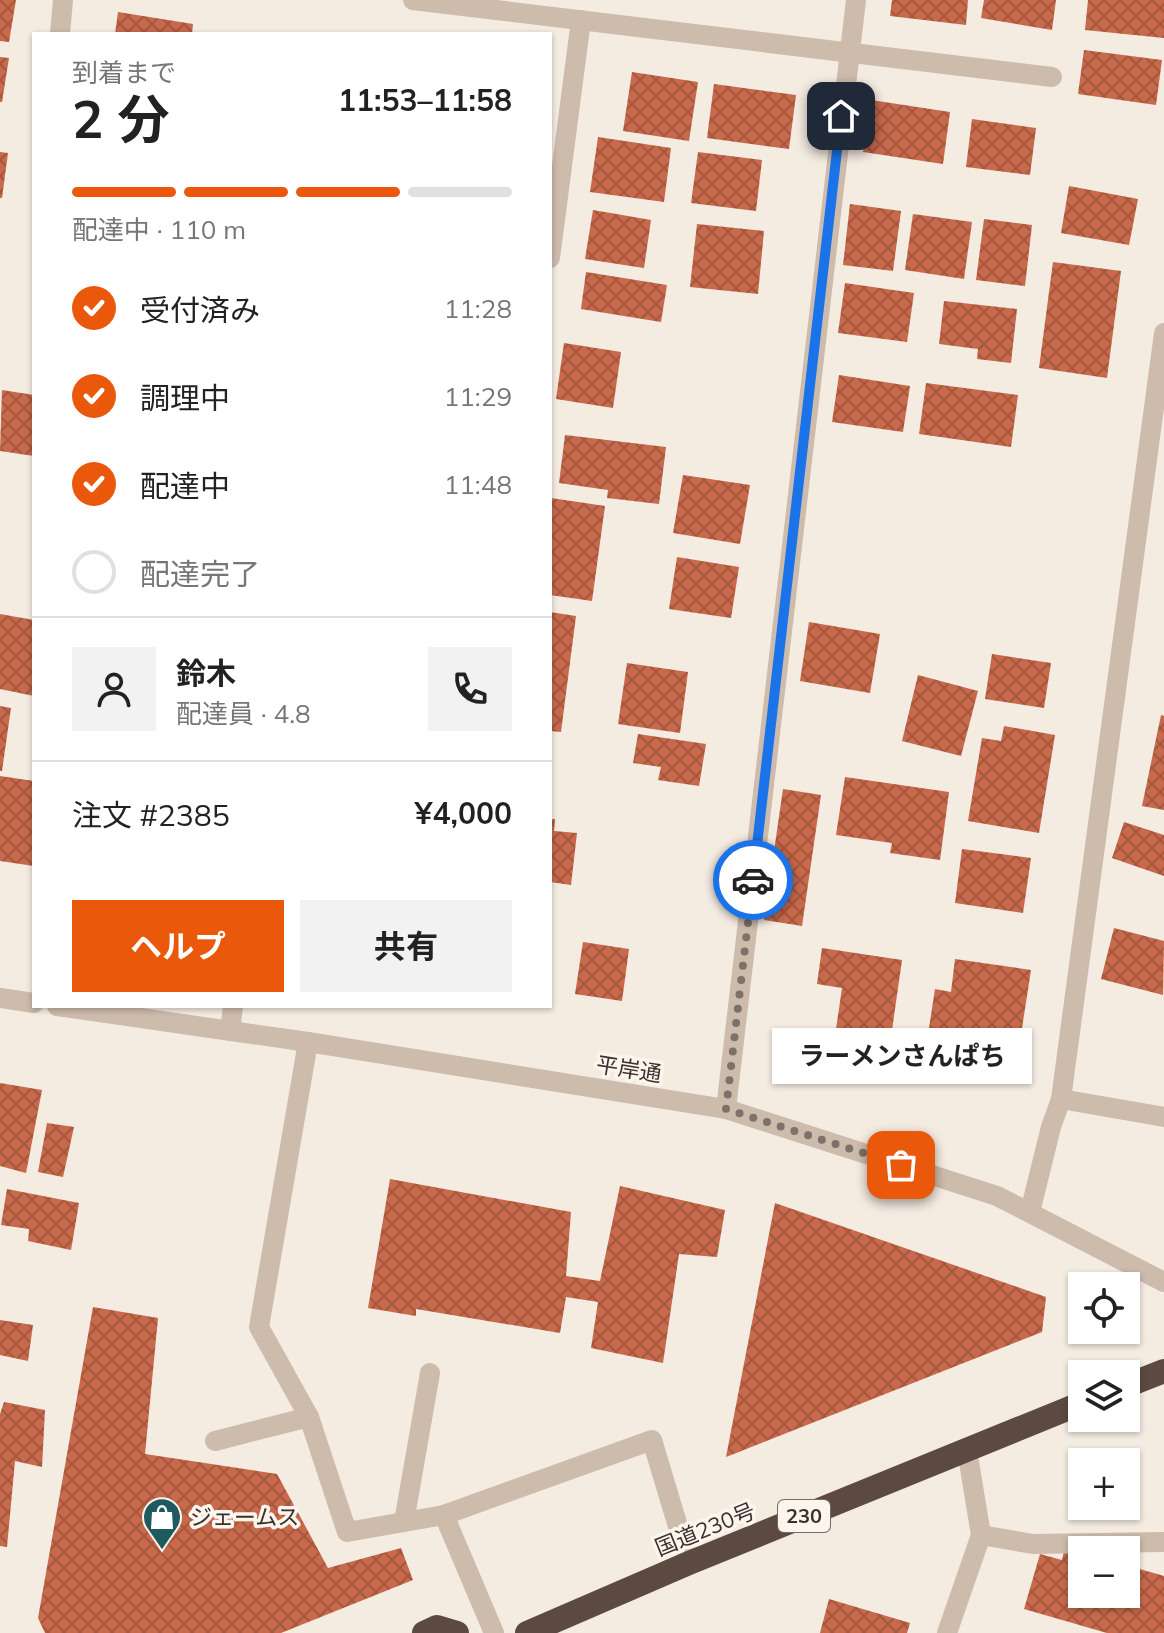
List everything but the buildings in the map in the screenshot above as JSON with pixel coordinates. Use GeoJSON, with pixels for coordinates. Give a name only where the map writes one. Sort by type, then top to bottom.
{"type":"FeatureCollection","features":[{"type":"Feature","properties":{"kind":"highway"},"geometry":{"type":"LineString","coordinates":[[1140,1380],[1164,1371]]}},
{"type":"Feature","properties":{"kind":"highway","name":"国道230号"},"geometry":{"type":"LineString","coordinates":[[527,1633],[689,1563],[1068,1409]]}},
{"type":"Feature","properties":{"kind":"highway"},"geometry":{"type":"LineString","coordinates":[[424,1633],[437,1627],[457,1633]]}},
{"type":"Feature","properties":{"kind":"street"},"geometry":{"type":"LineString","coordinates":[[60,32],[63,0]]}},
{"type":"Feature","properties":{"kind":"street"},"geometry":{"type":"LineString","coordinates":[[413,0],[1052,77]]}},
{"type":"Feature","properties":{"kind":"street"},"geometry":{"type":"LineString","coordinates":[[726,1109],[856,0]]}},
{"type":"Feature","properties":{"kind":"street"},"geometry":{"type":"LineString","coordinates":[[552,243],[581,20]]}},
{"type":"Feature","properties":{"kind":"street"},"geometry":{"type":"LineString","coordinates":[[1030,1212],[1061,1099],[1164,333]]}},
{"type":"Feature","properties":{"kind":"street"},"geometry":{"type":"LineString","coordinates":[[0,998],[32,1003]]}},
{"type":"Feature","properties":{"kind":"street","name":"平岸通"},"geometry":{"type":"LineString","coordinates":[[71,1008],[308,1042],[726,1109],[959,1183],[1030,1212],[1164,1282]]}},
{"type":"Feature","properties":{"kind":"street"},"geometry":{"type":"LineString","coordinates":[[230,1031],[233,1008]]}},
{"type":"Feature","properties":{"kind":"street"},"geometry":{"type":"LineString","coordinates":[[308,1042],[259,1327],[309,1417],[347,1532],[444,1515],[652,1440],[689,1563]]}},
{"type":"Feature","properties":{"kind":"street"},"geometry":{"type":"LineString","coordinates":[[1061,1099],[1164,1117]]}},
{"type":"Feature","properties":{"kind":"street"},"geometry":{"type":"LineString","coordinates":[[404,1522],[430,1373]]}},
{"type":"Feature","properties":{"kind":"street"},"geometry":{"type":"LineString","coordinates":[[215,1441],[309,1417]]}},
{"type":"Feature","properties":{"kind":"street"},"geometry":{"type":"LineString","coordinates":[[947,1633],[981,1535],[967,1450]]}},
{"type":"Feature","properties":{"kind":"street"},"geometry":{"type":"LineString","coordinates":[[444,1515],[494,1633]]}},
{"type":"Feature","properties":{"kind":"street"},"geometry":{"type":"LineString","coordinates":[[981,1535],[1033,1544],[1164,1542]]}},
{"type":"Feature","properties":{"kind":"way so far"},"geometry":{"type":"LineString","coordinates":[[753,880],[726,1109],[901,1165]]}},
{"type":"Feature","properties":{"kind":"place","name":"ラーメンさんぱち"},"geometry":{"type":"Point","coordinates":[901,1165]}},
{"type":"Feature","properties":{"kind":"place","name":"ジェームス"},"geometry":{"type":"Point","coordinates":[162,1551]}},
{"type":"Feature","properties":{"kind":"route"},"geometry":{"type":"LineString","coordinates":[[753,880],[841,116]]}}]}
